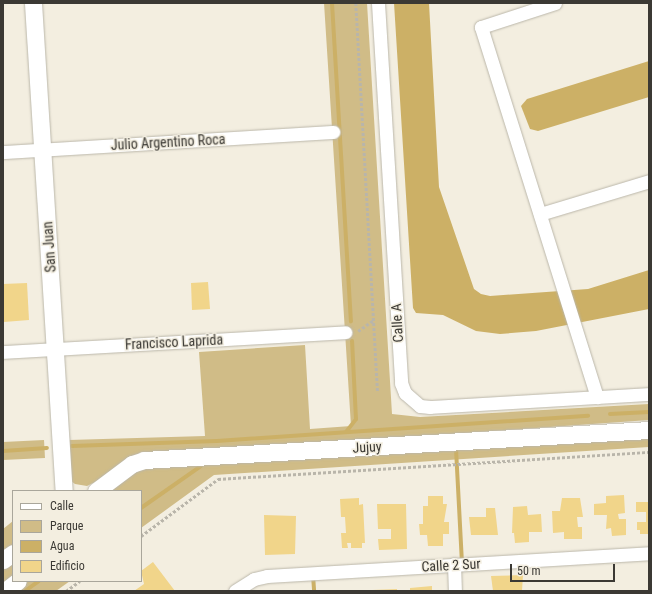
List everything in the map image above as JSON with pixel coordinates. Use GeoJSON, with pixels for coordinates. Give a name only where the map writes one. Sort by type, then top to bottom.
{"type":"FeatureCollection","features":[{"type":"Feature","properties":{"kind":"street","name":"San Juan"},"geometry":{"type":"LineString","coordinates":[[33,3],[64,490]]}},
{"type":"Feature","properties":{"kind":"street","name":"Calle A"},"geometry":{"type":"LineString","coordinates":[[378,3],[401,383],[405,393],[420,406],[430,407],[649,394]]}},
{"type":"Feature","properties":{"kind":"street"},"geometry":{"type":"LineString","coordinates":[[555,3],[481,27],[597,397]]}},
{"type":"Feature","properties":{"kind":"street","name":"Julio Argentino Roca"},"geometry":{"type":"LineString","coordinates":[[3,152],[333,132]]}},
{"type":"Feature","properties":{"kind":"street"},"geometry":{"type":"LineString","coordinates":[[540,214],[649,181]]}},
{"type":"Feature","properties":{"kind":"street","name":"Francisco Laprida"},"geometry":{"type":"LineString","coordinates":[[3,352],[345,332]]}},
{"type":"Feature","properties":{"kind":"street","name":"Jujuy"},"geometry":{"type":"LineString","coordinates":[[97,490],[132,464],[144,460],[649,430]]}},
{"type":"Feature","properties":{"kind":"street","name":"Calle 2 Sur"},"geometry":{"type":"LineString","coordinates":[[235,591],[254,579],[267,576],[649,553]]}},
{"type":"Feature","properties":{"kind":"street"},"geometry":{"type":"LineString","coordinates":[[3,560],[12,554]]}},
{"type":"Feature","properties":{"kind":"street"},"geometry":{"type":"LineString","coordinates":[[454,564],[455,591]]}},
{"type":"Feature","properties":{"kind":"street"},"geometry":{"type":"LineString","coordinates":[[5,591],[17,582]]}},
{"type":"Feature","properties":{"kind":"path"},"geometry":{"type":"LineString","coordinates":[[356,3],[378,391]]}},
{"type":"Feature","properties":{"kind":"path"},"geometry":{"type":"LineString","coordinates":[[345,332],[359,331],[374,320]]}},
{"type":"Feature","properties":{"kind":"path"},"geometry":{"type":"LineString","coordinates":[[142,535],[218,479],[649,452]]}},
{"type":"Feature","properties":{"kind":"path"},"geometry":{"type":"LineString","coordinates":[[66,591],[79,582]]}},
{"type":"Feature","properties":{"kind":"green space"},"geometry":{"type":"Polygon","coordinates":[[[324,3],[367,3],[392,414],[420,417],[649,404],[649,420],[193,452],[97,481],[87,486],[75,484],[71,481],[69,440],[205,436],[199,352],[305,345],[310,429],[351,426],[324,3]]]}},
{"type":"Feature","properties":{"kind":"green space"},"geometry":{"type":"Polygon","coordinates":[[[649,436],[649,447],[214,475],[142,527],[142,490],[106,490],[141,465],[649,436]]]}},
{"type":"Feature","properties":{"kind":"green space"},"geometry":{"type":"Polygon","coordinates":[[[44,440],[45,458],[3,460],[3,442],[44,440]]]}},
{"type":"Feature","properties":{"kind":"green space"},"geometry":{"type":"Polygon","coordinates":[[[12,522],[12,547],[3,554],[3,529],[12,522]]]}},
{"type":"Feature","properties":{"kind":"green space"},"geometry":{"type":"Polygon","coordinates":[[[12,559],[12,582],[3,589],[3,565],[12,559]]]}},
{"type":"Feature","properties":{"kind":"green space"},"geometry":{"type":"Polygon","coordinates":[[[26,582],[69,582],[56,591],[13,591],[26,582]]]}},
{"type":"Feature","properties":{"kind":"water"},"geometry":{"type":"Polygon","coordinates":[[[394,3],[429,3],[439,187],[474,289],[481,294],[490,296],[588,289],[649,270],[649,309],[536,331],[500,334],[476,331],[443,315],[416,313],[413,308],[394,3]]]}},
{"type":"Feature","properties":{"kind":"water"},"geometry":{"type":"Polygon","coordinates":[[[649,61],[649,97],[538,131],[530,129],[521,106],[527,99],[649,61]]]}},
{"type":"Feature","properties":{"kind":"building"},"geometry":{"type":"Polygon","coordinates":[[[208,282],[210,309],[192,310],[191,283],[208,282]]]}},
{"type":"Feature","properties":{"kind":"building"},"geometry":{"type":"Polygon","coordinates":[[[27,283],[29,320],[4,322],[3,284],[27,283]]]}},
{"type":"Feature","properties":{"kind":"building"},"geometry":{"type":"Polygon","coordinates":[[[624,495],[625,513],[618,514],[619,519],[626,519],[626,535],[612,536],[611,528],[606,529],[607,515],[594,515],[594,504],[606,503],[606,496],[624,495]]]}},
{"type":"Feature","properties":{"kind":"building"},"geometry":{"type":"Polygon","coordinates":[[[428,496],[443,496],[443,504],[447,504],[444,522],[449,522],[449,534],[443,534],[443,546],[428,546],[427,535],[420,535],[419,524],[423,524],[423,506],[428,506],[428,496]]]}},
{"type":"Feature","properties":{"kind":"building"},"geometry":{"type":"Polygon","coordinates":[[[359,498],[359,505],[363,504],[365,543],[362,543],[362,548],[351,548],[351,543],[347,543],[348,548],[342,548],[341,533],[346,533],[345,517],[341,517],[340,499],[359,498]]]}},
{"type":"Feature","properties":{"kind":"building"},"geometry":{"type":"Polygon","coordinates":[[[562,498],[580,498],[583,517],[577,517],[578,527],[582,527],[582,539],[564,539],[564,532],[553,533],[552,511],[560,511],[562,498]]]}},
{"type":"Feature","properties":{"kind":"building"},"geometry":{"type":"Polygon","coordinates":[[[636,502],[649,502],[649,534],[640,534],[640,530],[637,530],[637,522],[646,522],[646,512],[636,512],[636,502]]]}},
{"type":"Feature","properties":{"kind":"building"},"geometry":{"type":"Polygon","coordinates":[[[377,504],[406,504],[407,549],[379,550],[378,539],[391,539],[391,529],[378,529],[377,504]]]}},
{"type":"Feature","properties":{"kind":"building"},"geometry":{"type":"Polygon","coordinates":[[[527,506],[528,515],[541,514],[542,532],[529,532],[529,542],[515,543],[514,533],[512,533],[513,507],[527,506]]]}},
{"type":"Feature","properties":{"kind":"building"},"geometry":{"type":"Polygon","coordinates":[[[486,508],[495,508],[498,535],[471,535],[469,517],[486,517],[486,508]]]}},
{"type":"Feature","properties":{"kind":"building"},"geometry":{"type":"Polygon","coordinates":[[[264,515],[296,516],[295,554],[265,555],[264,515]]]}},
{"type":"Feature","properties":{"kind":"building"},"geometry":{"type":"Polygon","coordinates":[[[153,562],[175,591],[134,591],[144,584],[142,570],[153,562]]]}},
{"type":"Feature","properties":{"kind":"building"},"geometry":{"type":"Polygon","coordinates":[[[523,575],[522,591],[493,591],[491,576],[523,575]]]}},
{"type":"Feature","properties":{"kind":"building"},"geometry":{"type":"Polygon","coordinates":[[[432,586],[432,591],[410,591],[410,588],[432,586]]]}},
{"type":"Feature","properties":{"kind":"building"},"geometry":{"type":"Polygon","coordinates":[[[397,589],[397,591],[372,591],[372,590],[397,589]]]}},
{"type":"Feature","properties":{"kind":"waterway"},"geometry":{"type":"LineString","coordinates":[[332,3],[351,321]]}},
{"type":"Feature","properties":{"kind":"waterway"},"geometry":{"type":"LineString","coordinates":[[346,432],[356,419],[352,341]]}},
{"type":"Feature","properties":{"kind":"waterway"},"geometry":{"type":"LineString","coordinates":[[610,414],[649,412]]}},
{"type":"Feature","properties":{"kind":"waterway"},"geometry":{"type":"LineString","coordinates":[[72,446],[217,441],[588,416]]}},
{"type":"Feature","properties":{"kind":"waterway"},"geometry":{"type":"LineString","coordinates":[[3,451],[47,448]]}},
{"type":"Feature","properties":{"kind":"waterway"},"geometry":{"type":"LineString","coordinates":[[456,449],[462,562]]}},
{"type":"Feature","properties":{"kind":"waterway"},"geometry":{"type":"LineString","coordinates":[[142,507],[201,466]]}},
{"type":"Feature","properties":{"kind":"waterway"},"geometry":{"type":"LineString","coordinates":[[313,575],[314,591]]}},
{"type":"Feature","properties":{"kind":"waterway"},"geometry":{"type":"LineString","coordinates":[[25,591],[38,582]]}}]}
